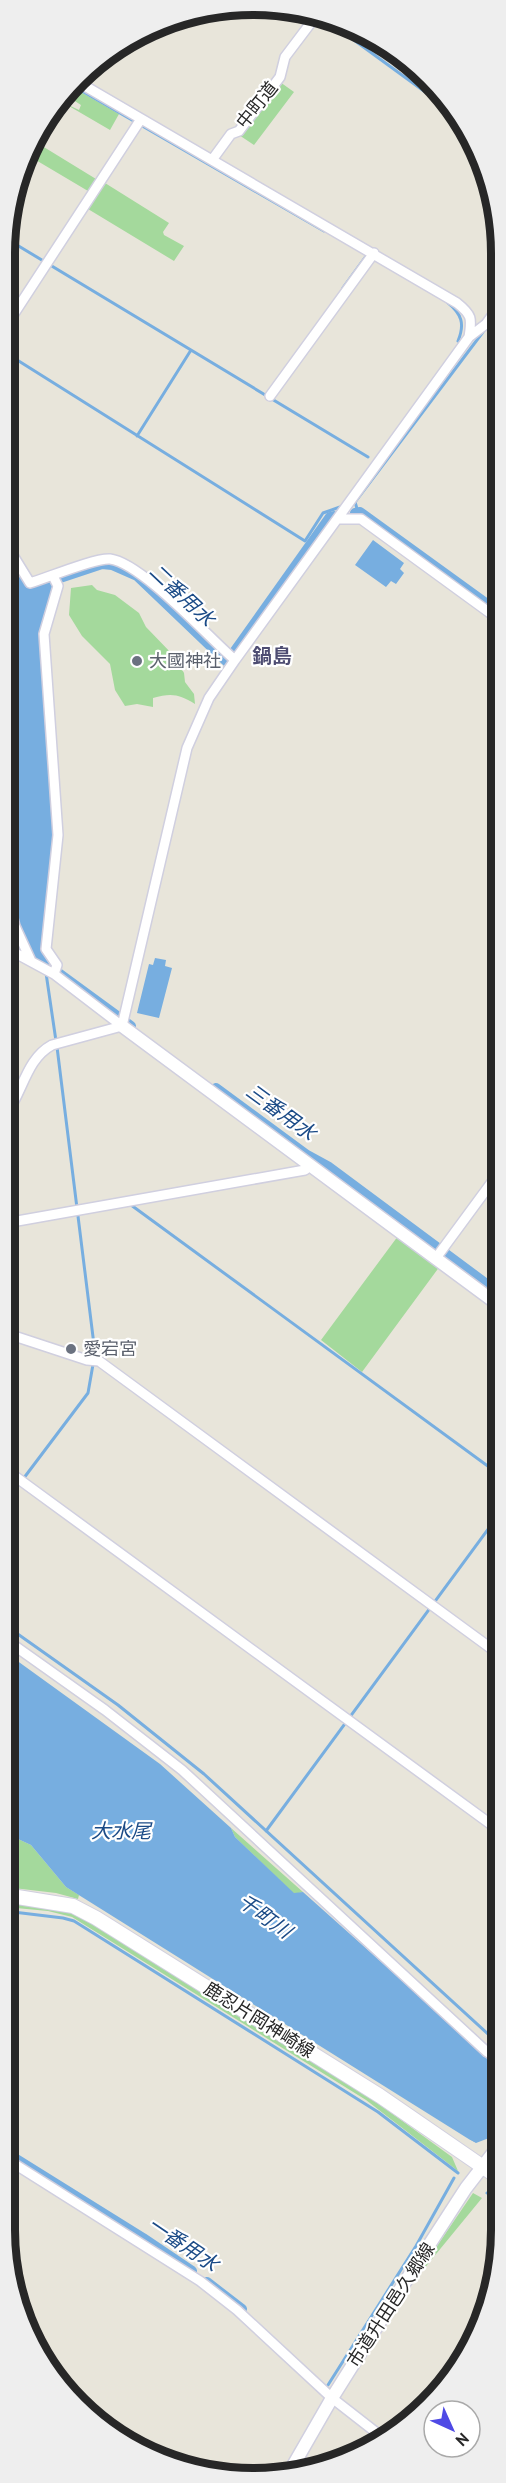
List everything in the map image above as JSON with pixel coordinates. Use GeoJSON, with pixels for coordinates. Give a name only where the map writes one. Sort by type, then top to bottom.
{"type":"FeatureCollection","features":[{"type":"Feature","properties":{"kind":"main road","name":"鹿忍片岡神崎線"},"geometry":{"type":"LineString","coordinates":[[15,1896],[55,1901],[73,1906],[96,1918],[486,2162],[491,2168]]}},
{"type":"Feature","properties":{"kind":"street","name":"中町道"},"geometry":{"type":"LineString","coordinates":[[212,160],[231,134],[239,131],[280,76],[282,68],[312,22]]}},
{"type":"Feature","properties":{"kind":"street"},"geometry":{"type":"LineString","coordinates":[[84,86],[139,122],[212,160],[450,299],[469,313],[470,337]]}},
{"type":"Feature","properties":{"kind":"street"},"geometry":{"type":"LineString","coordinates":[[15,312],[139,122]]}},
{"type":"Feature","properties":{"kind":"street"},"geometry":{"type":"LineString","coordinates":[[270,396],[374,253]]}},
{"type":"Feature","properties":{"kind":"street"},"geometry":{"type":"LineString","coordinates":[[122,1021],[187,748],[198,718],[231,657],[338,519],[470,337],[491,317]]}},
{"type":"Feature","properties":{"kind":"street"},"geometry":{"type":"LineString","coordinates":[[338,519],[361,519],[491,614]]}},
{"type":"Feature","properties":{"kind":"street"},"geometry":{"type":"LineString","coordinates":[[15,559],[30,583],[56,579],[81,565],[110,559],[124,565],[150,581],[231,657]]}},
{"type":"Feature","properties":{"kind":"street"},"geometry":{"type":"LineString","coordinates":[[51,970],[57,965],[46,949],[58,835],[44,634],[56,579]]}},
{"type":"Feature","properties":{"kind":"street"},"geometry":{"type":"LineString","coordinates":[[15,926],[31,962]]}},
{"type":"Feature","properties":{"kind":"street"},"geometry":{"type":"LineString","coordinates":[[15,953],[51,970],[122,1021],[491,1299]]}},
{"type":"Feature","properties":{"kind":"street"},"geometry":{"type":"LineString","coordinates":[[15,1096],[30,1066],[39,1054],[56,1044],[122,1021]]}},
{"type":"Feature","properties":{"kind":"street"},"geometry":{"type":"LineString","coordinates":[[15,1222],[305,1170],[311,1165]]}},
{"type":"Feature","properties":{"kind":"street"},"geometry":{"type":"LineString","coordinates":[[436,1258],[491,1183]]}},
{"type":"Feature","properties":{"kind":"street"},"geometry":{"type":"LineString","coordinates":[[15,1336],[87,1360],[99,1361],[491,1648]]}},
{"type":"Feature","properties":{"kind":"street"},"geometry":{"type":"LineString","coordinates":[[15,1477],[491,1824]]}},
{"type":"Feature","properties":{"kind":"street"},"geometry":{"type":"LineString","coordinates":[[15,1646],[105,1710],[182,1770],[491,2054]]}},
{"type":"Feature","properties":{"kind":"street","name":"市道升田邑久郷線"},"geometry":{"type":"LineString","coordinates":[[294,2464],[332,2398],[466,2188],[491,2156]]}},
{"type":"Feature","properties":{"kind":"street"},"geometry":{"type":"LineString","coordinates":[[15,2164],[200,2281],[237,2310],[332,2398],[377,2433]]}},
{"type":"Feature","properties":{"kind":"green space"},"geometry":{"type":"Polygon","coordinates":[[[280,82],[294,92],[254,145],[239,135],[280,82]]]}},
{"type":"Feature","properties":{"kind":"green space"},"geometry":{"type":"Polygon","coordinates":[[[79,91],[119,114],[110,130],[67,105],[79,110],[81,105],[72,99],[79,91]]]}},
{"type":"Feature","properties":{"kind":"green space"},"geometry":{"type":"Polygon","coordinates":[[[41,145],[96,179],[88,191],[34,159],[41,145]]]}},
{"type":"Feature","properties":{"kind":"green space"},"geometry":{"type":"Polygon","coordinates":[[[105,183],[169,223],[163,232],[164,235],[184,246],[174,261],[88,209],[105,183]]]}},
{"type":"Feature","properties":{"kind":"green space"},"geometry":{"type":"Polygon","coordinates":[[[92,585],[97,590],[115,595],[139,613],[146,627],[174,656],[184,673],[185,682],[194,694],[195,704],[179,696],[165,695],[153,698],[153,707],[137,704],[125,706],[115,690],[110,664],[82,636],[69,615],[71,588],[92,585]]]}},
{"type":"Feature","properties":{"kind":"green space"},"geometry":{"type":"Polygon","coordinates":[[[398,1236],[440,1266],[362,1372],[321,1340],[398,1236]]]}},
{"type":"Feature","properties":{"kind":"green space"},"geometry":{"type":"Polygon","coordinates":[[[231,1828],[303,1892],[294,1894],[235,1837],[231,1828]]]}},
{"type":"Feature","properties":{"kind":"green space"},"geometry":{"type":"Polygon","coordinates":[[[15,1838],[31,1845],[66,1887],[79,1895],[78,1899],[56,1893],[15,1888],[15,1838]]]}},
{"type":"Feature","properties":{"kind":"green space"},"geometry":{"type":"Polygon","coordinates":[[[15,1902],[71,1910],[368,2096],[452,2157],[458,2171],[366,2100],[72,1917],[48,1911],[15,1908],[15,1902]]]}},
{"type":"Feature","properties":{"kind":"green space"},"geometry":{"type":"Polygon","coordinates":[[[473,2193],[482,2198],[409,2287],[473,2193]]]}},
{"type":"Feature","properties":{"kind":"water"},"geometry":{"type":"Polygon","coordinates":[[[373,540],[404,563],[400,569],[404,573],[396,584],[391,581],[386,587],[355,565],[373,540]]]}},
{"type":"Feature","properties":{"kind":"water"},"geometry":{"type":"Polygon","coordinates":[[[15,565],[29,587],[50,581],[53,587],[40,638],[54,832],[43,951],[53,965],[52,970],[32,957],[15,911],[15,565]]]}},
{"type":"Feature","properties":{"kind":"water"},"geometry":{"type":"Polygon","coordinates":[[[155,958],[166,960],[165,966],[172,968],[159,1018],[137,1013],[149,964],[153,965],[155,958]]]}},
{"type":"Feature","properties":{"kind":"water","name":"大水尾"},"geometry":{"type":"Polygon","coordinates":[[[15,1659],[160,1764],[231,1828],[235,1837],[294,1893],[303,1892],[491,2060],[491,2153],[66,1887],[31,1845],[15,1838],[15,1659]]]}},
{"type":"Feature","properties":{"kind":"pier"},"geometry":{"type":"Polygon","coordinates":[[[491,2135],[491,2156],[469,2142],[470,2140],[476,2143],[491,2135]]]}},
{"type":"Feature","properties":{"kind":"waterway"},"geometry":{"type":"LineString","coordinates":[[345,33],[434,98]]}},
{"type":"Feature","properties":{"kind":"waterway"},"geometry":{"type":"LineString","coordinates":[[80,90],[324,231]]}},
{"type":"Feature","properties":{"kind":"waterway"},"geometry":{"type":"LineString","coordinates":[[16,244],[368,457]]}},
{"type":"Feature","properties":{"kind":"waterway"},"geometry":{"type":"LineString","coordinates":[[343,288],[367,255]]}},
{"type":"Feature","properties":{"kind":"waterway"},"geometry":{"type":"LineString","coordinates":[[447,302],[461,320],[458,341]]}},
{"type":"Feature","properties":{"kind":"waterway"},"geometry":{"type":"LineString","coordinates":[[358,512],[355,502],[483,332]]}},
{"type":"Feature","properties":{"kind":"waterway"},"geometry":{"type":"LineString","coordinates":[[137,436],[191,350]]}},
{"type":"Feature","properties":{"kind":"waterway"},"geometry":{"type":"LineString","coordinates":[[15,359],[305,541],[323,513],[340,507]]}},
{"type":"Feature","properties":{"kind":"waterway","name":"二番用水"},"geometry":{"type":"LineString","coordinates":[[355,513],[360,512],[491,607]]}},
{"type":"Feature","properties":{"kind":"waterway","name":"二番用水"},"geometry":{"type":"LineString","coordinates":[[50,586],[60,578],[102,564],[112,565],[137,576],[227,662],[330,517],[334,516]]}},
{"type":"Feature","properties":{"kind":"waterway","name":"三番用水"},"geometry":{"type":"LineString","coordinates":[[49,966],[131,1026]]}},
{"type":"Feature","properties":{"kind":"waterway"},"geometry":{"type":"LineString","coordinates":[[46,973],[56,1041]]}},
{"type":"Feature","properties":{"kind":"waterway"},"geometry":{"type":"LineString","coordinates":[[15,1490],[88,1393],[95,1353],[57,1047]]}},
{"type":"Feature","properties":{"kind":"waterway","name":"三番用水"},"geometry":{"type":"LineString","coordinates":[[216,1088],[307,1155],[329,1167],[491,1287]]}},
{"type":"Feature","properties":{"kind":"waterway"},"geometry":{"type":"LineString","coordinates":[[131,1205],[491,1468]]}},
{"type":"Feature","properties":{"kind":"waterway"},"geometry":{"type":"LineString","coordinates":[[266,1831],[491,1525]]}},
{"type":"Feature","properties":{"kind":"waterway"},"geometry":{"type":"LineString","coordinates":[[15,1632],[118,1705],[204,1774],[491,2037]]}},
{"type":"Feature","properties":{"kind":"waterway"},"geometry":{"type":"LineString","coordinates":[[15,1912],[74,1921],[378,2112],[458,2173]]}},
{"type":"Feature","properties":{"kind":"waterway","name":"一番用水"},"geometry":{"type":"LineString","coordinates":[[15,2158],[192,2271]]}},
{"type":"Feature","properties":{"kind":"waterway"},"geometry":{"type":"LineString","coordinates":[[328,2385],[416,2246],[454,2178]]}},
{"type":"Feature","properties":{"kind":"waterway"},"geometry":{"type":"LineString","coordinates":[[487,2193],[491,2195]]}},
{"type":"Feature","properties":{"kind":"waterway","name":"一番用水"},"geometry":{"type":"LineString","coordinates":[[207,2282],[242,2309]]}},
{"type":"Feature","properties":{"kind":"place","name":"大國神社"},"geometry":{"type":"Point","coordinates":[137,661]}},
{"type":"Feature","properties":{"kind":"place","name":"愛宕宮"},"geometry":{"type":"Point","coordinates":[71,1349]}},
{"type":"Feature","properties":{"kind":"district","name":"鍋島"},"geometry":{"type":"Point","coordinates":[272,656]}},
{"type":"Feature","properties":{"kind":"water label","name":"千町川"},"geometry":{"type":"Point","coordinates":[265,1916]}}]}
